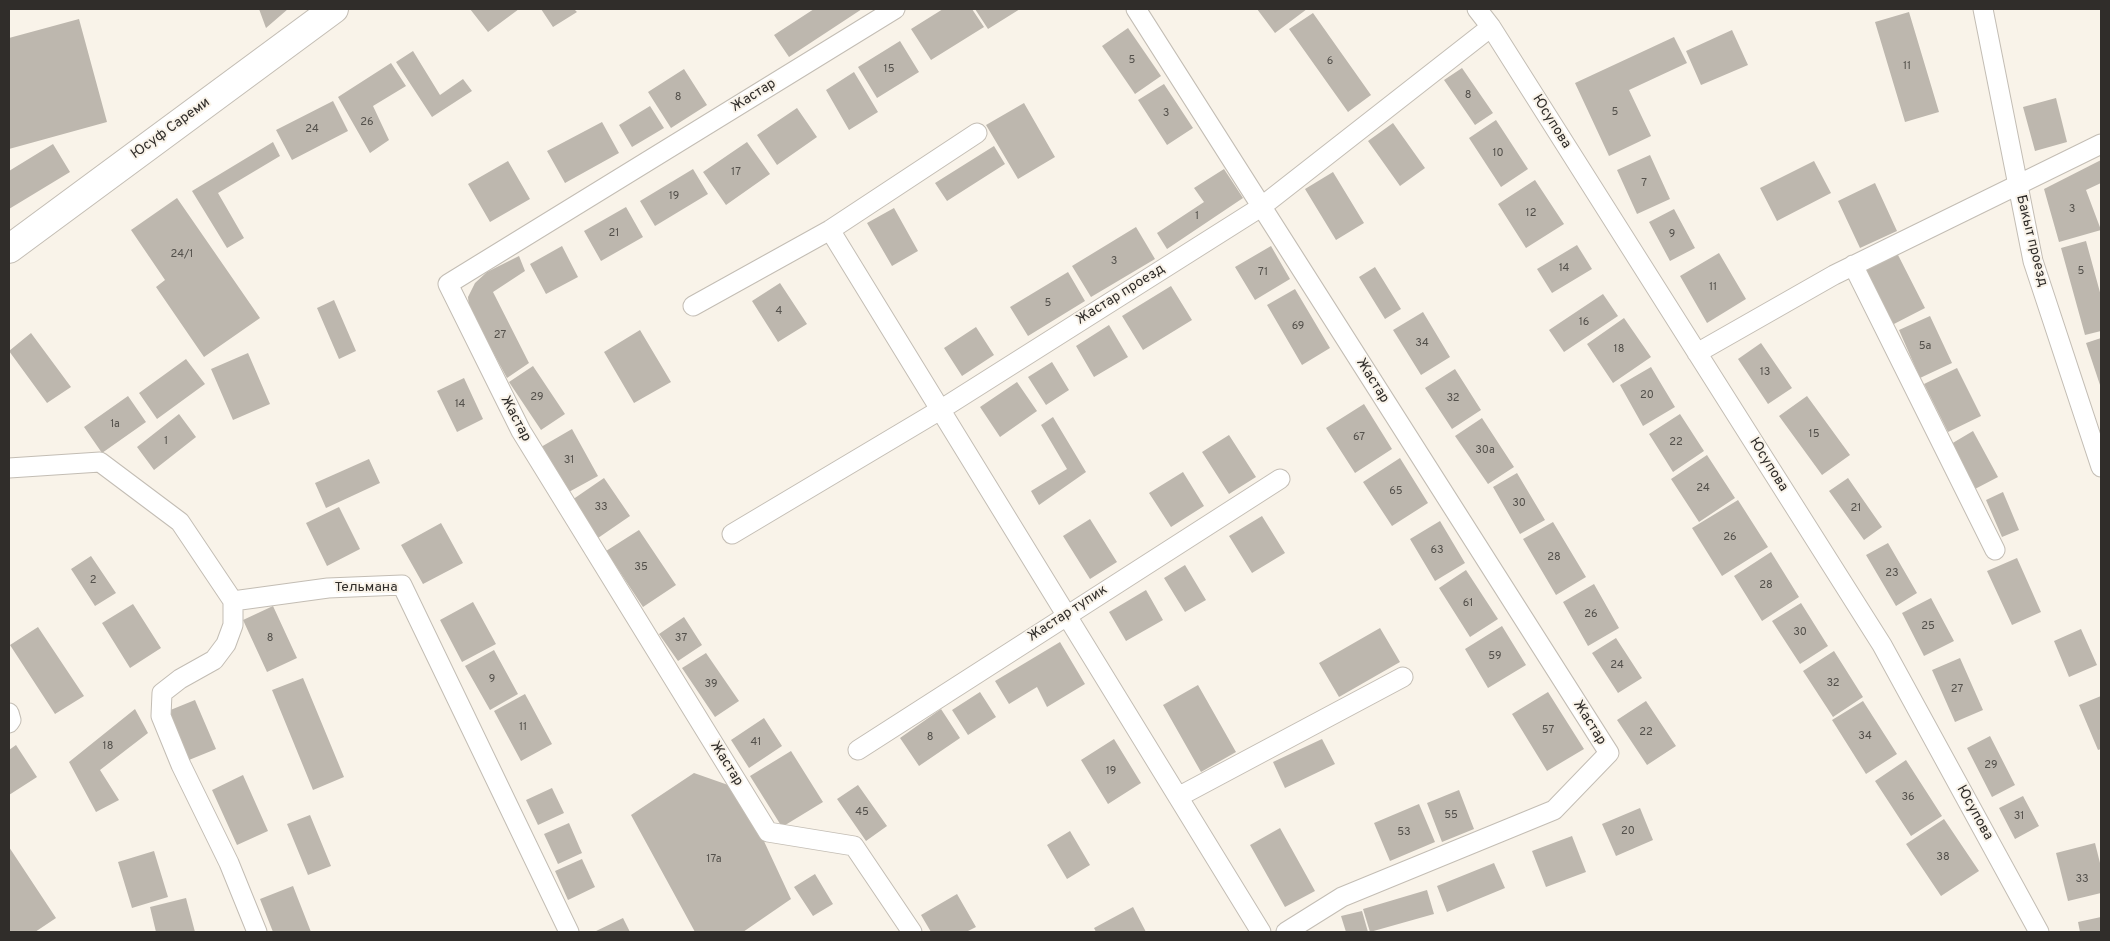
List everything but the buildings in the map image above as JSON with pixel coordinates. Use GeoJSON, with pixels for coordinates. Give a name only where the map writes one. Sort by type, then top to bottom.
{"type":"FeatureCollection","features":[{"type":"Feature","properties":{"kind":"main road","name":"Юсуф Сареми"},"geometry":{"type":"LineString","coordinates":[[9,249],[334,9]]}},
{"type":"Feature","properties":{"kind":"street","name":"Жастар"},"geometry":{"type":"LineString","coordinates":[[895,9],[448,284],[521,431],[768,832],[854,846],[912,932]]}},
{"type":"Feature","properties":{"kind":"street","name":"Жастар"},"geometry":{"type":"LineString","coordinates":[[1136,9],[1608,754],[1554,810],[1342,897],[1286,932]]}},
{"type":"Feature","properties":{"kind":"street","name":"Юсупова"},"geometry":{"type":"LineString","coordinates":[[1477,9],[1491,27],[1882,645],[2039,932]]}},
{"type":"Feature","properties":{"kind":"street","name":"Бакыт проезд"},"geometry":{"type":"LineString","coordinates":[[1983,9],[2033,262],[2101,467]]}},
{"type":"Feature","properties":{"kind":"street","name":"Жастар проезд"},"geometry":{"type":"LineString","coordinates":[[732,534],[940,410],[1262,207],[1491,27]]}},
{"type":"Feature","properties":{"kind":"street"},"geometry":{"type":"LineString","coordinates":[[693,306],[830,230],[977,134]]}},
{"type":"Feature","properties":{"kind":"street"},"geometry":{"type":"LineString","coordinates":[[1697,353],[1853,266],[2017,187],[2101,144]]}},
{"type":"Feature","properties":{"kind":"street"},"geometry":{"type":"LineString","coordinates":[[830,230],[1261,932]]}},
{"type":"Feature","properties":{"kind":"street"},"geometry":{"type":"LineString","coordinates":[[1853,266],[1995,550]]}},
{"type":"Feature","properties":{"kind":"street"},"geometry":{"type":"LineString","coordinates":[[9,468],[100,462],[180,522],[232,601],[233,624],[226,644],[214,660],[162,693],[161,716],[181,765],[229,863],[257,932]]}},
{"type":"Feature","properties":{"kind":"street","name":"Жастар тупик"},"geometry":{"type":"LineString","coordinates":[[858,750],[1280,479]]}},
{"type":"Feature","properties":{"kind":"street","name":"Тельмана"},"geometry":{"type":"LineString","coordinates":[[232,601],[328,588],[402,585],[569,932]]}},
{"type":"Feature","properties":{"kind":"street"},"geometry":{"type":"LineString","coordinates":[[1178,797],[1403,678]]}},
{"type":"Feature","properties":{"kind":"street"},"geometry":{"type":"LineString","coordinates":[[9,713],[11,720],[9,723]]}}]}
